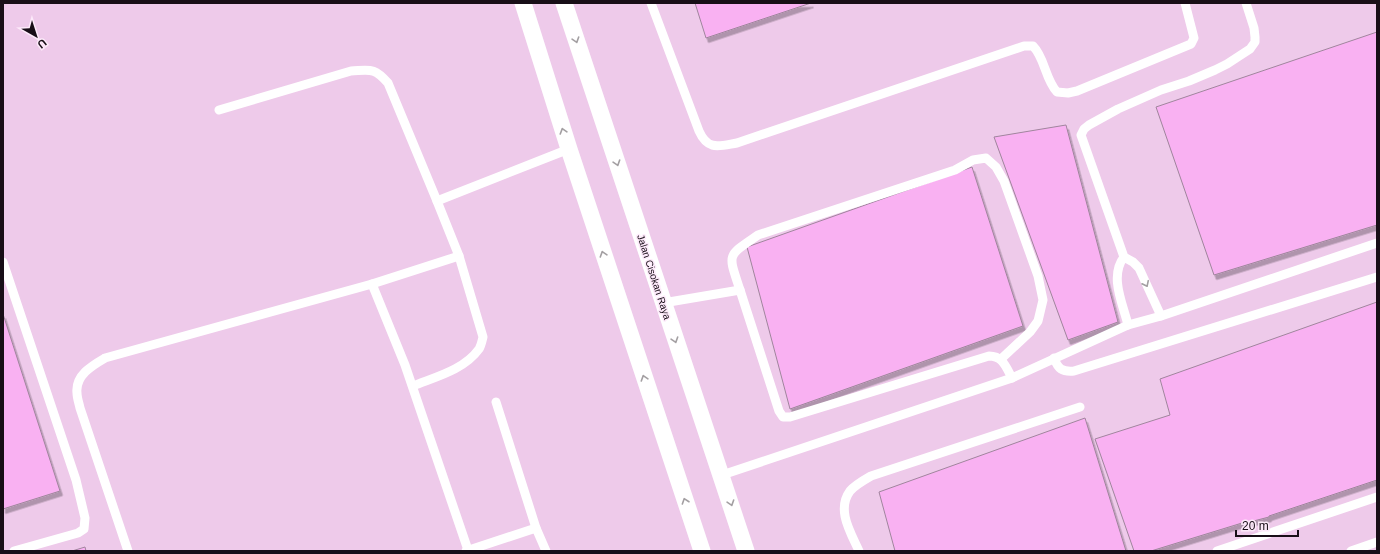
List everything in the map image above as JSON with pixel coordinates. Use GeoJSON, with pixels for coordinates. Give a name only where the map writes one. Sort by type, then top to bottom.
{"type":"FeatureCollection","features":[{"type":"Feature","properties":{"kind":"street"},"geometry":{"type":"LineString","coordinates":[[523,3],[568,149],[702,551]]}},
{"type":"Feature","properties":{"kind":"street","name":"Jalan Cisokan Raya"},"geometry":{"type":"LineString","coordinates":[[564,3],[746,551]]}},
{"type":"Feature","properties":{"kind":"lane"},"geometry":{"type":"LineString","coordinates":[[651,3],[699,132],[706,143],[717,146],[737,143],[1024,46],[1032,46],[1036,49],[1045,71],[1057,92],[1068,93],[1076,91],[1191,44],[1194,38],[1185,3]]}},
{"type":"Feature","properties":{"kind":"lane"},"geometry":{"type":"LineString","coordinates":[[1161,316],[1139,268],[1133,262],[1124,257],[1081,135],[1084,129],[1118,109],[1161,90],[1189,81],[1215,70],[1250,49],[1255,42],[1255,37],[1254,28],[1246,3]]}},
{"type":"Feature","properties":{"kind":"lane"},"geometry":{"type":"LineString","coordinates":[[219,110],[351,71],[371,70],[380,74],[388,83],[459,256],[483,337],[480,348],[470,358],[451,371],[412,386]]}},
{"type":"Feature","properties":{"kind":"lane"},"geometry":{"type":"LineString","coordinates":[[437,201],[568,149]]}},
{"type":"Feature","properties":{"kind":"lane"},"geometry":{"type":"LineString","coordinates":[[1001,359],[1030,332],[1038,321],[1043,300],[1038,276],[1004,181],[996,166],[986,158],[973,160],[955,170],[758,235],[733,254],[731,262],[779,411],[783,417],[790,417],[989,356],[996,356],[1001,359],[1012,378]]}},
{"type":"Feature","properties":{"kind":"lane"},"geometry":{"type":"LineString","coordinates":[[722,475],[1012,378],[1128,325],[1161,316],[1377,243]]}},
{"type":"Feature","properties":{"kind":"lane"},"geometry":{"type":"LineString","coordinates":[[128,551],[76,392],[80,380],[87,369],[105,358],[372,284],[459,256]]}},
{"type":"Feature","properties":{"kind":"lane"},"geometry":{"type":"LineString","coordinates":[[1124,257],[1119,263],[1116,275],[1128,325]]}},
{"type":"Feature","properties":{"kind":"lane"},"geometry":{"type":"LineString","coordinates":[[3,262],[76,480],[85,518],[84,529],[78,533],[14,551]]}},
{"type":"Feature","properties":{"kind":"lane"},"geometry":{"type":"LineString","coordinates":[[1054,358],[1058,367],[1066,372],[1074,371],[1377,277]]}},
{"type":"Feature","properties":{"kind":"lane"},"geometry":{"type":"LineString","coordinates":[[372,284],[405,366],[467,551],[536,528]]}},
{"type":"Feature","properties":{"kind":"lane"},"geometry":{"type":"LineString","coordinates":[[663,303],[740,290]]}},
{"type":"Feature","properties":{"kind":"lane"},"geometry":{"type":"LineString","coordinates":[[496,402],[536,528],[546,551]]}},
{"type":"Feature","properties":{"kind":"lane"},"geometry":{"type":"LineString","coordinates":[[859,551],[844,515],[845,501],[851,491],[871,476],[1080,407]]}},
{"type":"Feature","properties":{"kind":"lane"},"geometry":{"type":"LineString","coordinates":[[1217,551],[1377,497]]}},
{"type":"Feature","properties":{"kind":"lane"},"geometry":{"type":"LineString","coordinates":[[1351,551],[1377,542]]}},
{"type":"Feature","properties":{"kind":"shaded area"},"geometry":{"type":"Polygon","coordinates":[[[3,3],[1377,3],[1377,551],[3,551],[3,3]]]}},
{"type":"Feature","properties":{"kind":"building"},"geometry":{"type":"Polygon","coordinates":[[[695,3],[811,3],[706,38],[695,3]]]}},
{"type":"Feature","properties":{"kind":"building"},"geometry":{"type":"Polygon","coordinates":[[[1377,32],[1377,225],[1214,275],[1156,107],[1377,32]]]}},
{"type":"Feature","properties":{"kind":"building"},"geometry":{"type":"Polygon","coordinates":[[[1066,125],[1118,322],[1068,340],[994,137],[1066,125]]]}},
{"type":"Feature","properties":{"kind":"building"},"geometry":{"type":"Polygon","coordinates":[[[972,167],[1023,326],[790,409],[747,247],[972,167]]]}},
{"type":"Feature","properties":{"kind":"building"},"geometry":{"type":"Polygon","coordinates":[[[1377,302],[1377,480],[1269,517],[1242,523],[1151,551],[1134,551],[1095,439],[1170,415],[1160,379],[1377,302]]]}},
{"type":"Feature","properties":{"kind":"building"},"geometry":{"type":"Polygon","coordinates":[[[3,314],[60,491],[3,509],[3,314]]]}},
{"type":"Feature","properties":{"kind":"building"},"geometry":{"type":"Polygon","coordinates":[[[1085,418],[1126,551],[895,551],[879,492],[1085,418]]]}},
{"type":"Feature","properties":{"kind":"building"},"geometry":{"type":"Polygon","coordinates":[[[85,547],[86,551],[72,551],[85,547]]]}}]}
